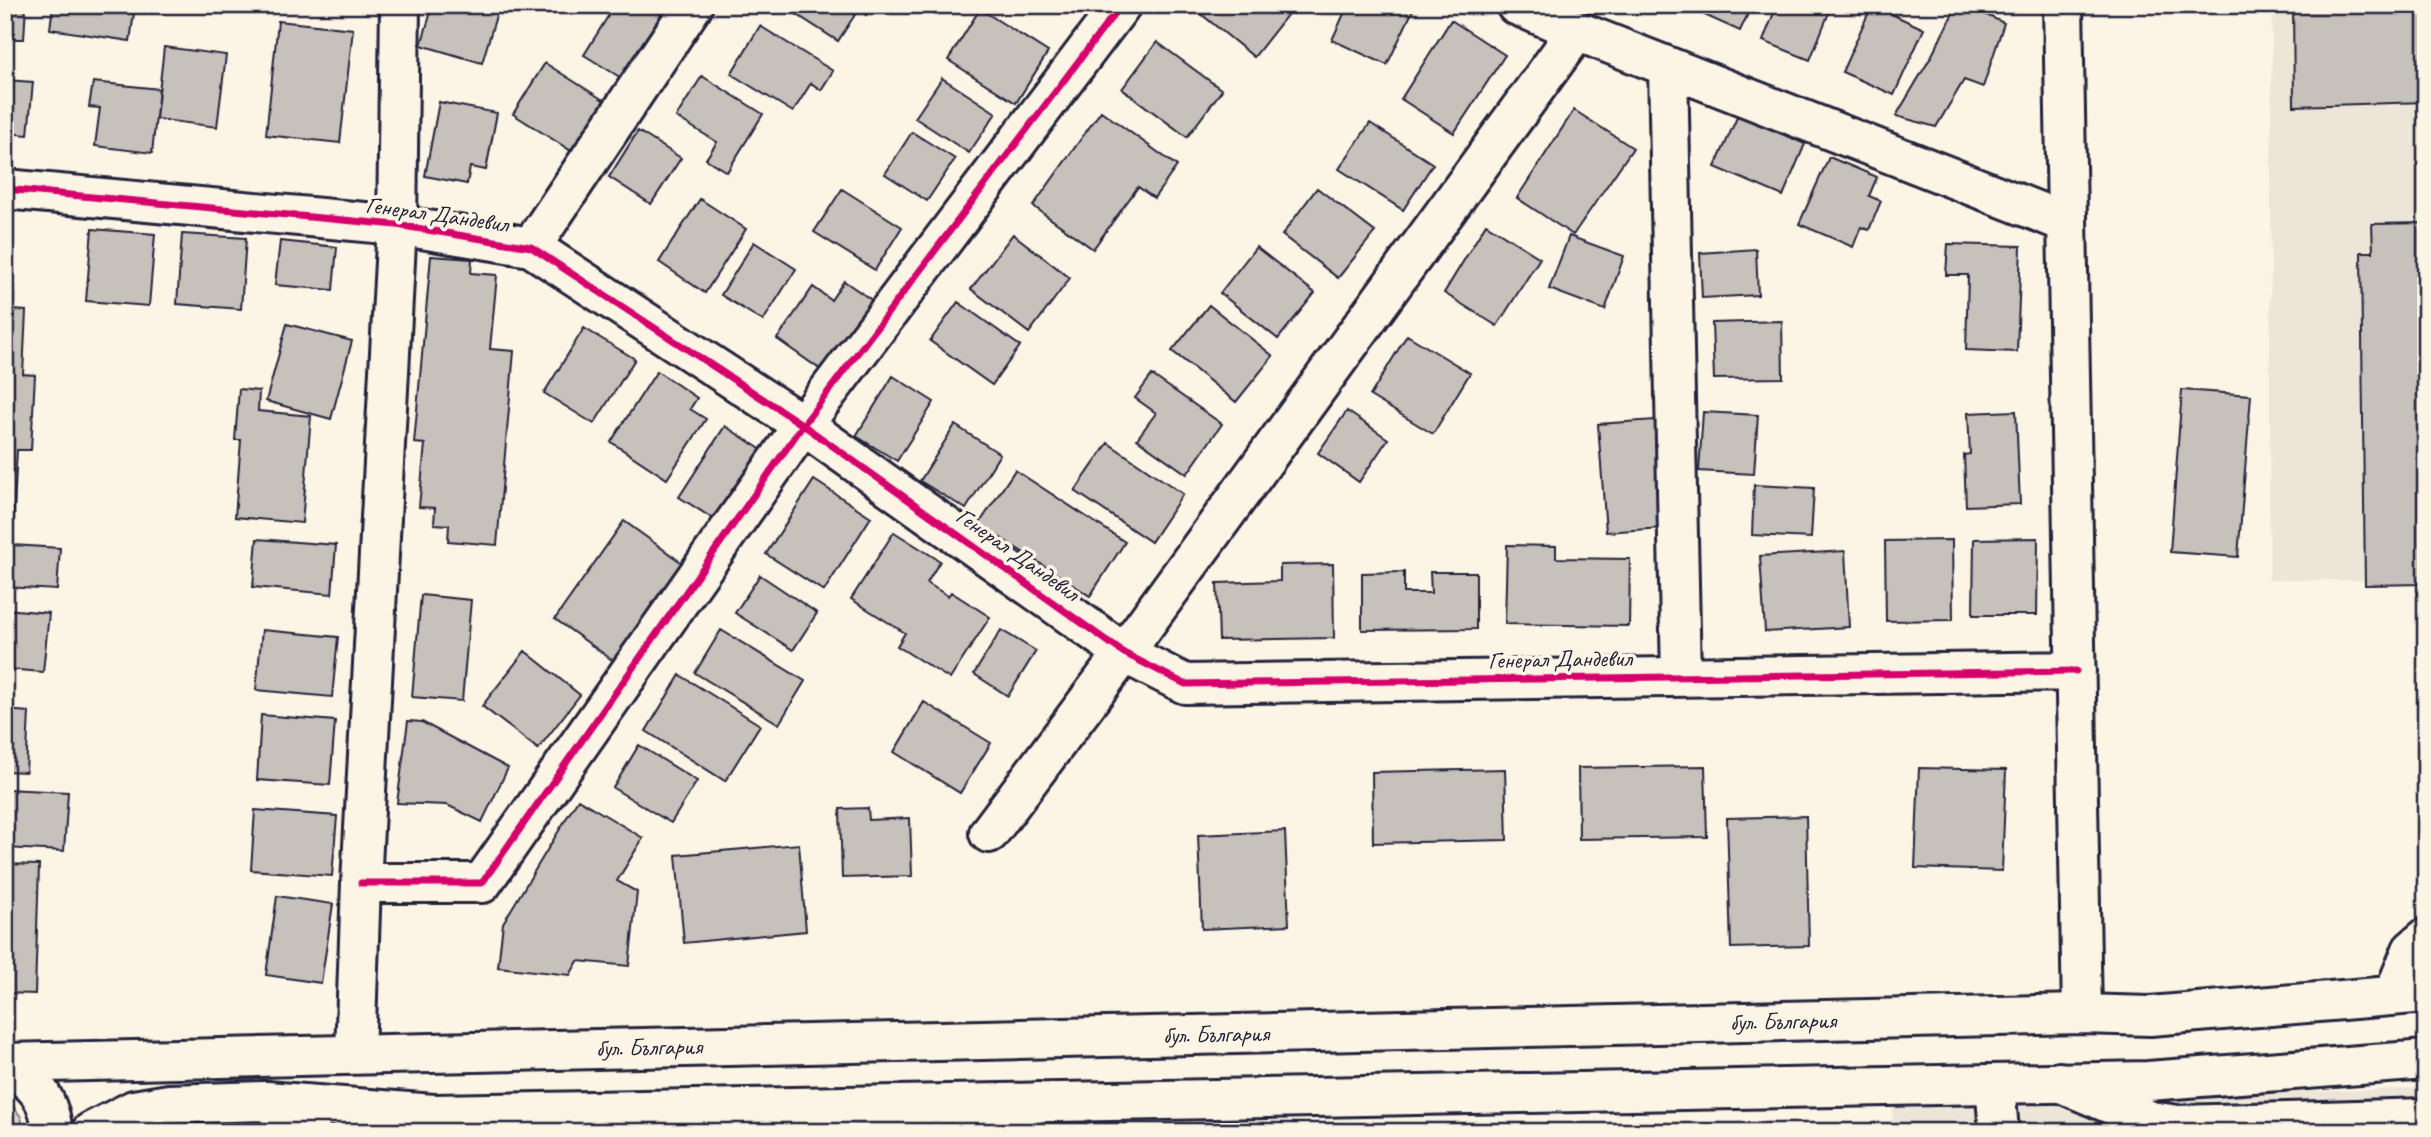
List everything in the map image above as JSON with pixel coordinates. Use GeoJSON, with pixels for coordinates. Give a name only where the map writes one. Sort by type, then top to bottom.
{"type":"FeatureCollection","features":[{"type":"Feature","properties":{"kind":"street"},"geometry":{"type":"LineString","coordinates":[[355,1054],[361,883],[397,225],[400,5]]}},
{"type":"Feature","properties":{"kind":"street"},"geometry":{"type":"LineString","coordinates":[[531,247],[693,5]]}},
{"type":"Feature","properties":{"kind":"street"},"geometry":{"type":"LineString","coordinates":[[361,883],[482,883],[803,425],[1121,5]]}},
{"type":"Feature","properties":{"kind":"street"},"geometry":{"type":"LineString","coordinates":[[1516,5],[2067,223]]}},
{"type":"Feature","properties":{"kind":"street"},"geometry":{"type":"LineString","coordinates":[[2063,5],[2082,1014]]}},
{"type":"Feature","properties":{"kind":"street"},"geometry":{"type":"LineString","coordinates":[[989,833],[1124,653],[1577,31]]}},
{"type":"Feature","properties":{"kind":"street"},"geometry":{"type":"LineString","coordinates":[[1668,67],[1681,677]]}},
{"type":"Feature","properties":{"kind":"street","name":"Генерал Дандевил"},"geometry":{"type":"LineString","coordinates":[[5,189],[397,225],[531,247],[803,425],[1124,653],[1185,684],[2076,671]]}},
{"type":"Feature","properties":{"kind":"street"},"geometry":{"type":"LineString","coordinates":[[2410,994],[2412,950],[2426,939]]}},
{"type":"Feature","properties":{"kind":"street","name":"бул. България"},"geometry":{"type":"LineString","coordinates":[[5,1063],[2082,1014],[2150,1016],[2410,994]]}},
{"type":"Feature","properties":{"kind":"street"},"geometry":{"type":"LineString","coordinates":[[91,1132],[126,1113],[146,1108],[169,1104],[266,1101],[434,1114],[2148,1081],[2426,1060]]}},
{"type":"Feature","properties":{"kind":"street"},"geometry":{"type":"LineString","coordinates":[[5,1063],[38,1088],[46,1103],[52,1132]]}},
{"type":"Feature","properties":{"kind":"street"},"geometry":{"type":"LineString","coordinates":[[2059,1082],[2151,1121],[2178,1125],[2426,1118]]}},
{"type":"Feature","properties":{"kind":"street"},"geometry":{"type":"LineString","coordinates":[[1995,1084],[1999,1132]]}},
{"type":"Feature","properties":{"kind":"street"},"geometry":{"type":"LineString","coordinates":[[266,1101],[311,1132]]}},
{"type":"Feature","properties":{"kind":"street"},"geometry":{"type":"LineString","coordinates":[[970,1132],[1038,1102]]}},
{"type":"Feature","properties":{"kind":"shaded area"},"geometry":{"type":"Polygon","coordinates":[[[2272,5],[2426,5],[2426,581],[2269,580],[2272,5]]]}},
{"type":"Feature","properties":{"kind":"shaded area"},"geometry":{"type":"Polygon","coordinates":[[[2426,1088],[2426,1132],[1892,1132],[1893,1106],[2426,1088]]]}},
{"type":"Feature","properties":{"kind":"shaded area"},"geometry":{"type":"Polygon","coordinates":[[[5,1096],[21,1117],[24,1132],[5,1132],[5,1096]]]}},
{"type":"Feature","properties":{"kind":"building"},"geometry":{"type":"Polygon","coordinates":[[[5,5],[26,5],[24,39],[5,39],[5,5]]]}},
{"type":"Feature","properties":{"kind":"building"},"geometry":{"type":"Polygon","coordinates":[[[53,5],[79,5],[134,13],[130,41],[50,29],[53,5]]]}},
{"type":"Feature","properties":{"kind":"building"},"geometry":{"type":"Polygon","coordinates":[[[433,5],[485,5],[498,9],[482,63],[421,45],[433,5]]]}},
{"type":"Feature","properties":{"kind":"building"},"geometry":{"type":"Polygon","coordinates":[[[615,5],[680,5],[631,84],[584,55],[615,5]]]}},
{"type":"Feature","properties":{"kind":"building"},"geometry":{"type":"Polygon","coordinates":[[[782,5],[872,5],[866,15],[858,10],[838,41],[782,5]]]}},
{"type":"Feature","properties":{"kind":"building"},"geometry":{"type":"Polygon","coordinates":[[[1190,5],[1295,5],[1254,57],[1190,5]]]}},
{"type":"Feature","properties":{"kind":"building"},"geometry":{"type":"Polygon","coordinates":[[[1348,5],[1415,6],[1387,65],[1332,40],[1348,5]]]}},
{"type":"Feature","properties":{"kind":"building"},"geometry":{"type":"Polygon","coordinates":[[[1693,5],[1752,5],[1740,31],[1691,9],[1693,5]]]}},
{"type":"Feature","properties":{"kind":"building"},"geometry":{"type":"Polygon","coordinates":[[[1777,5],[1832,5],[1810,60],[1763,41],[1777,5]]]}},
{"type":"Feature","properties":{"kind":"building"},"geometry":{"type":"Polygon","coordinates":[[[1872,5],[1924,29],[1894,95],[1842,72],[1872,5]]]}},
{"type":"Feature","properties":{"kind":"building"},"geometry":{"type":"Polygon","coordinates":[[[1957,5],[1965,5],[2004,23],[1983,87],[1964,80],[1936,127],[1896,116],[1931,57],[1957,5]]]}},
{"type":"Feature","properties":{"kind":"building"},"geometry":{"type":"Polygon","coordinates":[[[2293,5],[2426,5],[2426,102],[2294,106],[2293,5]]]}},
{"type":"Feature","properties":{"kind":"building"},"geometry":{"type":"Polygon","coordinates":[[[980,9],[1048,52],[1016,103],[948,60],[980,9]]]}},
{"type":"Feature","properties":{"kind":"building"},"geometry":{"type":"Polygon","coordinates":[[[1451,20],[1505,55],[1454,133],[1401,99],[1451,20]]]}},
{"type":"Feature","properties":{"kind":"building"},"geometry":{"type":"Polygon","coordinates":[[[278,21],[353,29],[340,143],[266,135],[278,21]]]}},
{"type":"Feature","properties":{"kind":"building"},"geometry":{"type":"Polygon","coordinates":[[[760,26],[833,71],[821,90],[811,83],[793,112],[731,74],[760,26]]]}},
{"type":"Feature","properties":{"kind":"building"},"geometry":{"type":"Polygon","coordinates":[[[1157,42],[1222,90],[1187,137],[1122,89],[1157,42]]]}},
{"type":"Feature","properties":{"kind":"building"},"geometry":{"type":"Polygon","coordinates":[[[164,47],[226,55],[217,127],[156,119],[164,47]]]}},
{"type":"Feature","properties":{"kind":"building"},"geometry":{"type":"Polygon","coordinates":[[[545,63],[608,103],[576,154],[513,114],[545,63]]]}},
{"type":"Feature","properties":{"kind":"building"},"geometry":{"type":"Polygon","coordinates":[[[702,76],[763,114],[727,172],[706,159],[717,142],[676,117],[702,76]]]}},
{"type":"Feature","properties":{"kind":"building"},"geometry":{"type":"Polygon","coordinates":[[[942,78],[996,113],[969,153],[915,118],[942,78]]]}},
{"type":"Feature","properties":{"kind":"building"},"geometry":{"type":"Polygon","coordinates":[[[5,80],[33,82],[28,135],[5,133],[5,80]]]}},
{"type":"Feature","properties":{"kind":"building"},"geometry":{"type":"Polygon","coordinates":[[[93,82],[159,89],[152,153],[95,146],[100,108],[89,107],[93,82]]]}},
{"type":"Feature","properties":{"kind":"building"},"geometry":{"type":"Polygon","coordinates":[[[439,102],[497,113],[486,170],[470,167],[467,184],[425,176],[439,102]]]}},
{"type":"Feature","properties":{"kind":"building"},"geometry":{"type":"Polygon","coordinates":[[[1574,110],[1633,148],[1573,235],[1517,198],[1574,110]]]}},
{"type":"Feature","properties":{"kind":"building"},"geometry":{"type":"Polygon","coordinates":[[[1101,111],[1177,166],[1154,198],[1138,187],[1093,249],[1033,206],[1101,111]]]}},
{"type":"Feature","properties":{"kind":"building"},"geometry":{"type":"Polygon","coordinates":[[[1738,115],[1805,144],[1783,196],[1715,167],[1738,115]]]}},
{"type":"Feature","properties":{"kind":"building"},"geometry":{"type":"Polygon","coordinates":[[[1370,123],[1433,164],[1403,210],[1339,169],[1370,123]]]}},
{"type":"Feature","properties":{"kind":"building"},"geometry":{"type":"Polygon","coordinates":[[[638,131],[681,158],[651,204],[609,177],[638,131]]]}},
{"type":"Feature","properties":{"kind":"building"},"geometry":{"type":"Polygon","coordinates":[[[912,132],[955,159],[927,201],[885,174],[912,132]]]}},
{"type":"Feature","properties":{"kind":"building"},"geometry":{"type":"Polygon","coordinates":[[[1829,157],[1877,177],[1869,196],[1881,201],[1869,230],[1861,227],[1853,247],[1799,224],[1829,157]]]}},
{"type":"Feature","properties":{"kind":"building"},"geometry":{"type":"Polygon","coordinates":[[[1317,188],[1375,232],[1338,278],[1282,235],[1317,188]]]}},
{"type":"Feature","properties":{"kind":"building"},"geometry":{"type":"Polygon","coordinates":[[[842,189],[902,227],[875,270],[814,232],[842,189]]]}},
{"type":"Feature","properties":{"kind":"building"},"geometry":{"type":"Polygon","coordinates":[[[700,199],[746,229],[705,293],[659,262],[700,199]]]}},
{"type":"Feature","properties":{"kind":"building"},"geometry":{"type":"Polygon","coordinates":[[[2426,223],[2426,584],[2365,585],[2361,252],[2373,252],[2372,224],[2426,223]]]}},
{"type":"Feature","properties":{"kind":"building"},"geometry":{"type":"Polygon","coordinates":[[[1486,224],[1540,258],[1497,326],[1444,293],[1486,224]]]}},
{"type":"Feature","properties":{"kind":"building"},"geometry":{"type":"Polygon","coordinates":[[[92,229],[155,234],[149,306],[86,301],[92,229]]]}},
{"type":"Feature","properties":{"kind":"building"},"geometry":{"type":"Polygon","coordinates":[[[182,234],[246,238],[241,309],[177,304],[182,234]]]}},
{"type":"Feature","properties":{"kind":"building"},"geometry":{"type":"Polygon","coordinates":[[[1013,234],[1070,278],[1029,333],[971,289],[1013,234]]]}},
{"type":"Feature","properties":{"kind":"building"},"geometry":{"type":"Polygon","coordinates":[[[1569,236],[1624,256],[1605,310],[1549,289],[1569,236]]]}},
{"type":"Feature","properties":{"kind":"building"},"geometry":{"type":"Polygon","coordinates":[[[280,241],[337,247],[333,290],[275,285],[280,241]]]}},
{"type":"Feature","properties":{"kind":"building"},"geometry":{"type":"Polygon","coordinates":[[[754,242],[796,269],[763,321],[721,295],[754,242]]]}},
{"type":"Feature","properties":{"kind":"building"},"geometry":{"type":"Polygon","coordinates":[[[1948,244],[2021,246],[2017,352],[1966,350],[1968,275],[1946,275],[1948,244]]]}},
{"type":"Feature","properties":{"kind":"building"},"geometry":{"type":"Polygon","coordinates":[[[1256,247],[1315,293],[1278,339],[1220,293],[1256,247]]]}},
{"type":"Feature","properties":{"kind":"building"},"geometry":{"type":"Polygon","coordinates":[[[1756,249],[1758,295],[1702,298],[1700,253],[1756,249]]]}},
{"type":"Feature","properties":{"kind":"building"},"geometry":{"type":"Polygon","coordinates":[[[431,256],[472,259],[471,273],[497,275],[490,349],[514,351],[497,545],[448,541],[449,525],[434,524],[435,508],[419,507],[425,444],[414,443],[431,256]]]}},
{"type":"Feature","properties":{"kind":"building"},"geometry":{"type":"Polygon","coordinates":[[[5,274],[9,274],[8,295],[14,295],[13,310],[26,311],[23,374],[35,375],[31,450],[17,450],[12,545],[60,548],[57,590],[5,587],[5,274]]]}},
{"type":"Feature","properties":{"kind":"building"},"geometry":{"type":"Polygon","coordinates":[[[844,281],[873,301],[824,372],[777,339],[813,287],[831,300],[844,281]]]}},
{"type":"Feature","properties":{"kind":"building"},"geometry":{"type":"Polygon","coordinates":[[[958,302],[1020,346],[992,385],[930,341],[958,302]]]}},
{"type":"Feature","properties":{"kind":"building"},"geometry":{"type":"Polygon","coordinates":[[[1209,305],[1273,356],[1236,402],[1172,351],[1209,305]]]}},
{"type":"Feature","properties":{"kind":"building"},"geometry":{"type":"Polygon","coordinates":[[[1782,321],[1783,378],[1714,379],[1712,323],[1782,321]]]}},
{"type":"Feature","properties":{"kind":"building"},"geometry":{"type":"Polygon","coordinates":[[[287,324],[352,341],[331,419],[266,401],[287,324]]]}},
{"type":"Feature","properties":{"kind":"building"},"geometry":{"type":"Polygon","coordinates":[[[584,328],[635,359],[594,424],[544,393],[584,328]]]}},
{"type":"Feature","properties":{"kind":"building"},"geometry":{"type":"Polygon","coordinates":[[[1407,335],[1470,373],[1433,434],[1370,396],[1407,335]]]}},
{"type":"Feature","properties":{"kind":"building"},"geometry":{"type":"Polygon","coordinates":[[[657,371],[697,398],[690,409],[706,419],[667,479],[611,442],[657,371]]]}},
{"type":"Feature","properties":{"kind":"building"},"geometry":{"type":"Polygon","coordinates":[[[1152,375],[1222,424],[1187,474],[1137,439],[1156,413],[1135,398],[1152,375]]]}},
{"type":"Feature","properties":{"kind":"building"},"geometry":{"type":"Polygon","coordinates":[[[893,376],[934,402],[897,461],[856,436],[893,376]]]}},
{"type":"Feature","properties":{"kind":"building"},"geometry":{"type":"Polygon","coordinates":[[[239,389],[259,391],[258,411],[311,416],[302,523],[235,517],[241,440],[235,440],[239,389]]]}},
{"type":"Feature","properties":{"kind":"building"},"geometry":{"type":"Polygon","coordinates":[[[2182,390],[2251,395],[2238,557],[2170,552],[2182,390]]]}},
{"type":"Feature","properties":{"kind":"building"},"geometry":{"type":"Polygon","coordinates":[[[1347,411],[1388,439],[1359,482],[1318,453],[1347,411]]]}},
{"type":"Feature","properties":{"kind":"building"},"geometry":{"type":"Polygon","coordinates":[[[2016,411],[2020,504],[1966,506],[1964,455],[1970,454],[1968,413],[2016,411]]]}},
{"type":"Feature","properties":{"kind":"building"},"geometry":{"type":"Polygon","coordinates":[[[1703,412],[1758,415],[1754,474],[1699,471],[1703,412]]]}},
{"type":"Feature","properties":{"kind":"building"},"geometry":{"type":"Polygon","coordinates":[[[1655,420],[1662,528],[1606,532],[1598,424],[1655,420]]]}},
{"type":"Feature","properties":{"kind":"building"},"geometry":{"type":"Polygon","coordinates":[[[955,425],[1000,454],[966,509],[920,481],[955,425]]]}},
{"type":"Feature","properties":{"kind":"building"},"geometry":{"type":"Polygon","coordinates":[[[725,426],[768,454],[723,525],[679,497],[725,426]]]}},
{"type":"Feature","properties":{"kind":"building"},"geometry":{"type":"Polygon","coordinates":[[[1108,443],[1183,494],[1151,542],[1075,491],[1108,443]]]}},
{"type":"Feature","properties":{"kind":"building"},"geometry":{"type":"Polygon","coordinates":[[[1015,470],[1125,542],[1090,596],[979,524],[1015,470]]]}},
{"type":"Feature","properties":{"kind":"building"},"geometry":{"type":"Polygon","coordinates":[[[814,480],[871,517],[824,591],[766,554],[814,480]]]}},
{"type":"Feature","properties":{"kind":"building"},"geometry":{"type":"Polygon","coordinates":[[[1754,485],[1814,488],[1811,538],[1752,535],[1754,485]]]}},
{"type":"Feature","properties":{"kind":"building"},"geometry":{"type":"Polygon","coordinates":[[[624,521],[685,565],[615,662],[555,619],[624,521]]]}},
{"type":"Feature","properties":{"kind":"building"},"geometry":{"type":"Polygon","coordinates":[[[894,532],[940,561],[927,583],[948,596],[951,592],[990,617],[950,679],[897,646],[905,633],[851,599],[894,532]]]}},
{"type":"Feature","properties":{"kind":"building"},"geometry":{"type":"Polygon","coordinates":[[[2038,538],[2037,615],[1973,615],[1974,539],[2038,538]]]}},
{"type":"Feature","properties":{"kind":"building"},"geometry":{"type":"Polygon","coordinates":[[[257,539],[336,545],[332,594],[253,587],[257,539]]]}},
{"type":"Feature","properties":{"kind":"building"},"geometry":{"type":"Polygon","coordinates":[[[1952,540],[1953,620],[1886,621],[1885,541],[1952,540]]]}},
{"type":"Feature","properties":{"kind":"building"},"geometry":{"type":"Polygon","coordinates":[[[1507,545],[1556,546],[1556,558],[1630,559],[1629,626],[1505,624],[1507,545]]]}},
{"type":"Feature","properties":{"kind":"building"},"geometry":{"type":"Polygon","coordinates":[[[1845,551],[1849,627],[1765,632],[1760,556],[1845,551]]]}},
{"type":"Feature","properties":{"kind":"building"},"geometry":{"type":"Polygon","coordinates":[[[1333,564],[1334,638],[1219,640],[1217,583],[1280,581],[1280,565],[1333,564]]]}},
{"type":"Feature","properties":{"kind":"building"},"geometry":{"type":"Polygon","coordinates":[[[1404,572],[1404,593],[1431,593],[1430,572],[1476,572],[1476,629],[1362,630],[1362,573],[1404,572]]]}},
{"type":"Feature","properties":{"kind":"building"},"geometry":{"type":"Polygon","coordinates":[[[760,575],[817,613],[793,650],[735,613],[760,575]]]}},
{"type":"Feature","properties":{"kind":"building"},"geometry":{"type":"Polygon","coordinates":[[[421,595],[471,600],[462,701],[412,697],[421,595]]]}},
{"type":"Feature","properties":{"kind":"building"},"geometry":{"type":"Polygon","coordinates":[[[5,609],[49,613],[43,672],[5,669],[5,609]]]}},
{"type":"Feature","properties":{"kind":"building"},"geometry":{"type":"Polygon","coordinates":[[[262,630],[338,637],[332,697],[256,690],[262,630]]]}},
{"type":"Feature","properties":{"kind":"building"},"geometry":{"type":"Polygon","coordinates":[[[721,630],[805,681],[779,724],[695,673],[721,630]]]}},
{"type":"Feature","properties":{"kind":"building"},"geometry":{"type":"Polygon","coordinates":[[[1001,630],[1036,651],[1008,696],[974,674],[1001,630]]]}},
{"type":"Feature","properties":{"kind":"building"},"geometry":{"type":"Polygon","coordinates":[[[525,651],[580,695],[538,749],[482,706],[525,651]]]}},
{"type":"Feature","properties":{"kind":"building"},"geometry":{"type":"Polygon","coordinates":[[[680,675],[760,725],[725,781],[646,731],[680,675]]]}},
{"type":"Feature","properties":{"kind":"building"},"geometry":{"type":"Polygon","coordinates":[[[924,702],[991,743],[960,793],[894,752],[924,702]]]}},
{"type":"Feature","properties":{"kind":"building"},"geometry":{"type":"Polygon","coordinates":[[[5,710],[29,712],[26,772],[5,771],[5,710]]]}},
{"type":"Feature","properties":{"kind":"building"},"geometry":{"type":"Polygon","coordinates":[[[261,715],[335,721],[330,785],[257,780],[261,715]]]}},
{"type":"Feature","properties":{"kind":"building"},"geometry":{"type":"Polygon","coordinates":[[[408,721],[422,722],[508,768],[482,822],[447,805],[397,803],[408,721]]]}},
{"type":"Feature","properties":{"kind":"building"},"geometry":{"type":"Polygon","coordinates":[[[639,745],[697,781],[671,823],[613,788],[639,745]]]}},
{"type":"Feature","properties":{"kind":"building"},"geometry":{"type":"Polygon","coordinates":[[[1705,766],[1707,837],[1579,839],[1578,768],[1705,766]]]}},
{"type":"Feature","properties":{"kind":"building"},"geometry":{"type":"Polygon","coordinates":[[[1919,768],[2006,770],[2002,871],[1915,868],[1919,768]]]}},
{"type":"Feature","properties":{"kind":"building"},"geometry":{"type":"Polygon","coordinates":[[[1505,769],[1507,840],[1373,843],[1372,772],[1505,769]]]}},
{"type":"Feature","properties":{"kind":"building"},"geometry":{"type":"Polygon","coordinates":[[[5,789],[68,792],[64,851],[5,848],[5,789]]]}},
{"type":"Feature","properties":{"kind":"building"},"geometry":{"type":"Polygon","coordinates":[[[578,799],[643,838],[617,881],[637,892],[629,966],[578,961],[570,975],[498,967],[503,923],[578,799]]]}},
{"type":"Feature","properties":{"kind":"building"},"geometry":{"type":"Polygon","coordinates":[[[868,808],[869,820],[910,818],[912,876],[842,878],[840,809],[868,808]]]}},
{"type":"Feature","properties":{"kind":"building"},"geometry":{"type":"Polygon","coordinates":[[[255,810],[337,816],[332,876],[251,870],[255,810]]]}},
{"type":"Feature","properties":{"kind":"building"},"geometry":{"type":"Polygon","coordinates":[[[1806,816],[1809,946],[1731,948],[1727,818],[1806,816]]]}},
{"type":"Feature","properties":{"kind":"building"},"geometry":{"type":"Polygon","coordinates":[[[1285,831],[1289,925],[1202,929],[1198,835],[1285,831]]]}},
{"type":"Feature","properties":{"kind":"building"},"geometry":{"type":"Polygon","coordinates":[[[799,844],[806,931],[684,943],[676,855],[799,844]]]}},
{"type":"Feature","properties":{"kind":"building"},"geometry":{"type":"Polygon","coordinates":[[[5,864],[39,865],[35,994],[5,993],[5,864]]]}},
{"type":"Feature","properties":{"kind":"building"},"geometry":{"type":"Polygon","coordinates":[[[277,896],[333,904],[321,983],[266,975],[277,896]]]}},
{"type":"Feature","properties":{"kind":"cycle path"},"geometry":{"type":"LineString","coordinates":[[361,883],[482,883],[803,425],[1121,5]]}},
{"type":"Feature","properties":{"kind":"cycle path"},"geometry":{"type":"LineString","coordinates":[[5,189],[397,225],[531,247],[803,425],[1124,653],[1185,684],[2076,671]]}}]}
